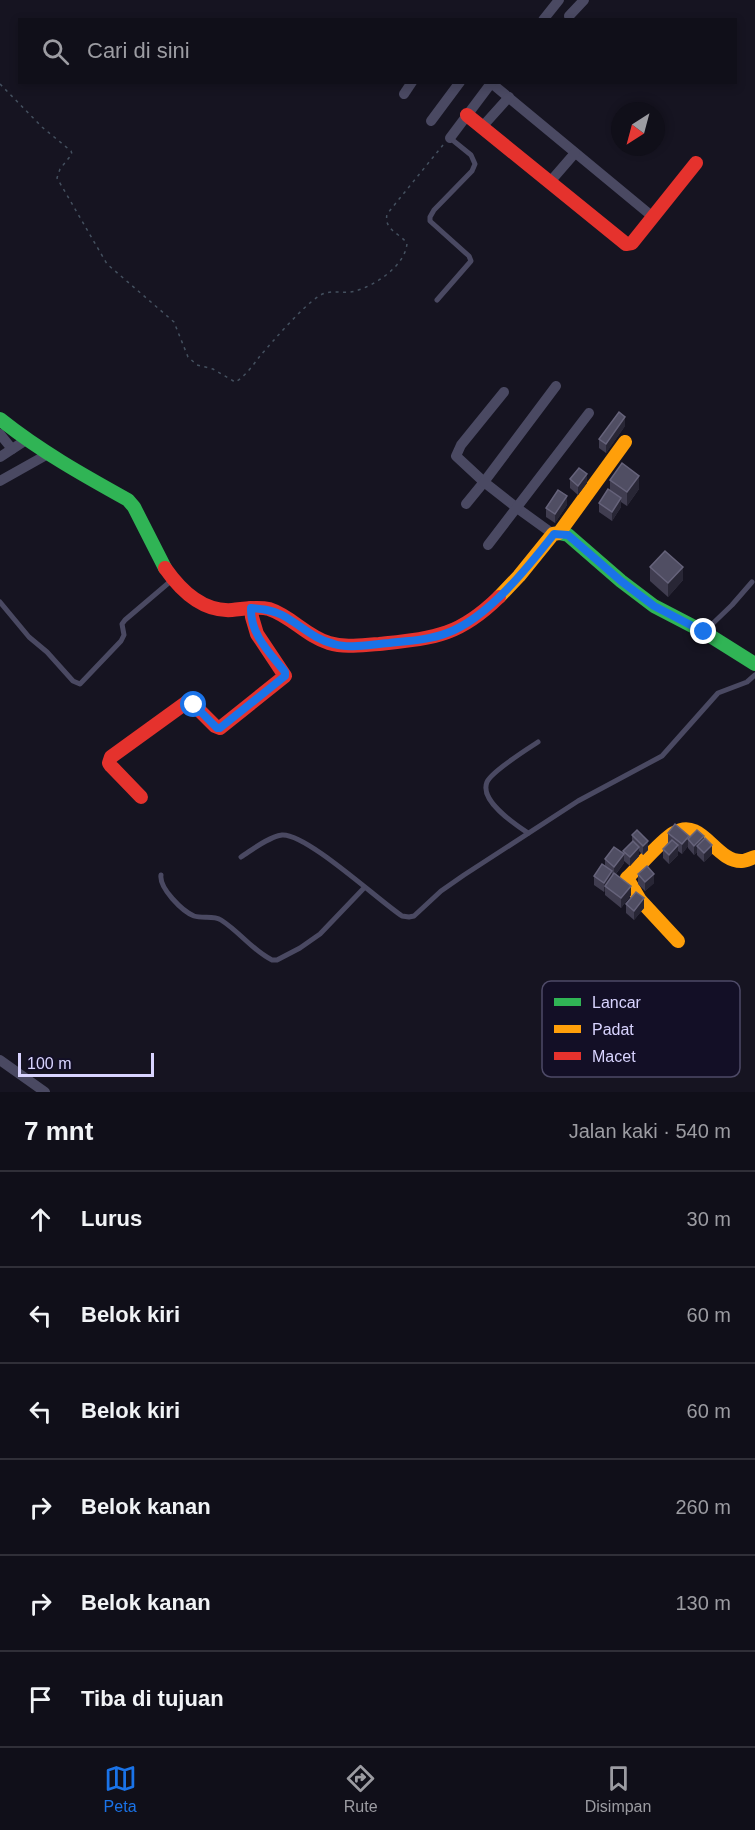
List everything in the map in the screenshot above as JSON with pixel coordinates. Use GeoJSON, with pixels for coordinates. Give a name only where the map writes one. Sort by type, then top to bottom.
{"type":"FeatureCollection","features":[{"type":"Feature","properties":{"kind":"street"},"geometry":{"type":"LineString","coordinates":[[545,18],[559,0]]}},
{"type":"Feature","properties":{"kind":"street"},"geometry":{"type":"LineString","coordinates":[[569,16],[584,0]]}},
{"type":"Feature","properties":{"kind":"street"},"geometry":{"type":"LineString","coordinates":[[404,94],[411,84]]}},
{"type":"Feature","properties":{"kind":"street"},"geometry":{"type":"LineString","coordinates":[[431,121],[459,84]]}},
{"type":"Feature","properties":{"kind":"street"},"geometry":{"type":"LineString","coordinates":[[450,138],[490,84]]}},
{"type":"Feature","properties":{"kind":"street"},"geometry":{"type":"LineString","coordinates":[[492,84],[653,217]]}},
{"type":"Feature","properties":{"kind":"street"},"geometry":{"type":"LineString","coordinates":[[482,127],[509,97]]}},
{"type":"Feature","properties":{"kind":"street"},"geometry":{"type":"LineString","coordinates":[[467,115],[626,244],[632,243],[696,163]]}},
{"type":"Feature","properties":{"kind":"street"},"geometry":{"type":"LineString","coordinates":[[549,183],[575,153]]}},
{"type":"Feature","properties":{"kind":"street"},"geometry":{"type":"LineString","coordinates":[[466,504],[556,386]]}},
{"type":"Feature","properties":{"kind":"street"},"geometry":{"type":"LineString","coordinates":[[504,392],[461,445],[456,456],[517,508],[556,533],[568,535],[654,606],[704,632],[755,664]]}},
{"type":"Feature","properties":{"kind":"street"},"geometry":{"type":"LineString","coordinates":[[488,545],[589,413]]}},
{"type":"Feature","properties":{"kind":"street"},"geometry":{"type":"LineString","coordinates":[[0,419],[48,454],[86,478],[128,500],[134,507],[165,568],[184,591],[209,606],[223,610],[267,609],[283,615],[318,640],[337,645],[417,640],[448,633],[473,618],[507,589],[531,563],[625,442]]}},
{"type":"Feature","properties":{"kind":"street"},"geometry":{"type":"LineString","coordinates":[[0,434],[12,449]]}},
{"type":"Feature","properties":{"kind":"street"},"geometry":{"type":"LineString","coordinates":[[0,457],[26,440]]}},
{"type":"Feature","properties":{"kind":"street"},"geometry":{"type":"LineString","coordinates":[[0,482],[48,454]]}},
{"type":"Feature","properties":{"kind":"street"},"geometry":{"type":"LineString","coordinates":[[141,797],[111,766],[109,763],[111,757],[187,702],[194,705],[217,728],[220,728],[285,676],[285,672],[255,631],[251,620],[251,608]]}},
{"type":"Feature","properties":{"kind":"street"},"geometry":{"type":"LineString","coordinates":[[678,941],[634,892],[626,882],[627,878],[680,828],[690,827],[732,860],[740,862],[755,857]]}},
{"type":"Feature","properties":{"kind":"street"},"geometry":{"type":"LineString","coordinates":[[0,1060],[45,1092]]}},
{"type":"Feature","properties":{"kind":"lane"},"geometry":{"type":"LineString","coordinates":[[437,300],[471,261],[469,256],[430,221],[434,210],[472,171],[475,164],[471,155],[450,138]]}},
{"type":"Feature","properties":{"kind":"lane"},"geometry":{"type":"LineString","coordinates":[[0,602],[29,637],[47,652],[73,681],[80,684],[122,641],[124,635],[122,624],[125,620],[174,579]]}},
{"type":"Feature","properties":{"kind":"lane"},"geometry":{"type":"LineString","coordinates":[[704,632],[752,582]]}},
{"type":"Feature","properties":{"kind":"lane"},"geometry":{"type":"LineString","coordinates":[[241,857],[277,836],[290,836],[329,859],[402,916],[414,916],[441,891],[528,833],[578,801],[662,756],[718,693],[747,682],[755,675]]}},
{"type":"Feature","properties":{"kind":"lane"},"geometry":{"type":"LineString","coordinates":[[528,833],[503,815],[491,801],[486,784],[493,774],[538,742]]}},
{"type":"Feature","properties":{"kind":"lane"},"geometry":{"type":"LineString","coordinates":[[161,875],[162,885],[166,891],[188,912],[198,917],[211,917],[222,921],[272,960],[277,960],[312,941],[364,888]]}},
{"type":"Feature","properties":{"kind":"path"},"geometry":{"type":"LineString","coordinates":[[0,84],[42,127],[68,146],[71,151],[72,154],[60,169],[57,178],[107,264],[174,322],[191,362],[213,369],[235,382],[320,296],[333,291],[355,291],[382,278],[398,265],[406,249],[406,243],[386,224],[387,214],[450,138]]}},
{"type":"Feature","properties":{"kind":"building"},"geometry":{"type":"Polygon","coordinates":[[[619,412],[625,417],[606,444],[599,439],[619,412]]]}},
{"type":"Feature","properties":{"kind":"building"},"geometry":{"type":"Polygon","coordinates":[[[622,463],[639,476],[627,492],[610,480],[622,463]]]}},
{"type":"Feature","properties":{"kind":"building"},"geometry":{"type":"Polygon","coordinates":[[[579,468],[587,474],[578,486],[570,479],[579,468]]]}},
{"type":"Feature","properties":{"kind":"building"},"geometry":{"type":"Polygon","coordinates":[[[608,489],[621,498],[612,512],[599,503],[608,489]]]}},
{"type":"Feature","properties":{"kind":"building"},"geometry":{"type":"Polygon","coordinates":[[[558,490],[567,496],[555,514],[546,508],[558,490]]]}},
{"type":"Feature","properties":{"kind":"building"},"geometry":{"type":"Polygon","coordinates":[[[665,551],[683,567],[668,583],[650,567],[665,551]]]}},
{"type":"Feature","properties":{"kind":"building"},"geometry":{"type":"Polygon","coordinates":[[[675,824],[689,836],[682,844],[668,833],[675,824]]]}},
{"type":"Feature","properties":{"kind":"building"},"geometry":{"type":"Polygon","coordinates":[[[637,830],[648,841],[643,846],[632,835],[637,830]]]}},
{"type":"Feature","properties":{"kind":"building"},"geometry":{"type":"Polygon","coordinates":[[[697,830],[704,836],[694,846],[688,839],[697,830]]]}},
{"type":"Feature","properties":{"kind":"building"},"geometry":{"type":"Polygon","coordinates":[[[705,838],[712,845],[704,853],[697,846],[705,838]]]}},
{"type":"Feature","properties":{"kind":"building"},"geometry":{"type":"Polygon","coordinates":[[[672,840],[678,845],[669,855],[663,849],[672,840]]]}},
{"type":"Feature","properties":{"kind":"building"},"geometry":{"type":"Polygon","coordinates":[[[633,841],[639,847],[630,857],[623,851],[633,841]]]}},
{"type":"Feature","properties":{"kind":"building"},"geometry":{"type":"Polygon","coordinates":[[[614,847],[624,854],[614,867],[605,859],[614,847]]]}},
{"type":"Feature","properties":{"kind":"building"},"geometry":{"type":"Polygon","coordinates":[[[602,864],[612,871],[604,883],[594,876],[602,864]]]}},
{"type":"Feature","properties":{"kind":"building"},"geometry":{"type":"Polygon","coordinates":[[[647,866],[654,874],[645,882],[638,874],[647,866]]]}},
{"type":"Feature","properties":{"kind":"building"},"geometry":{"type":"Polygon","coordinates":[[[614,873],[631,886],[621,898],[605,886],[614,873]]]}},
{"type":"Feature","properties":{"kind":"building"},"geometry":{"type":"Polygon","coordinates":[[[636,892],[644,898],[634,911],[626,904],[636,892]]]}},
{"type":"Feature","properties":{"kind":"traffic: fast"},"geometry":{"type":"LineString","coordinates":[[0,419],[46,452],[128,500],[134,507],[165,568]]}},
{"type":"Feature","properties":{"kind":"traffic: fast"},"geometry":{"type":"LineString","coordinates":[[559,533],[568,535],[654,606],[704,632],[755,664]]}},
{"type":"Feature","properties":{"kind":"traffic: slow"},"geometry":{"type":"LineString","coordinates":[[499,597],[553,534],[559,533],[625,442]]}},
{"type":"Feature","properties":{"kind":"traffic: slow"},"geometry":{"type":"LineString","coordinates":[[678,941],[640,900],[627,878],[663,841],[684,829],[693,830],[732,859],[744,861],[755,857]]}},
{"type":"Feature","properties":{"kind":"traffic: jam"},"geometry":{"type":"LineString","coordinates":[[467,115],[626,244],[632,243],[696,163]]}},
{"type":"Feature","properties":{"kind":"traffic: jam"},"geometry":{"type":"LineString","coordinates":[[165,568],[178,585],[202,604],[221,610],[269,609],[321,640],[341,645],[398,642],[444,633],[471,620],[499,597]]}},
{"type":"Feature","properties":{"kind":"traffic: jam"},"geometry":{"type":"LineString","coordinates":[[141,797],[111,766],[109,763],[111,757],[187,702],[192,703],[215,726],[220,728],[285,676],[257,634],[251,608]]}},
{"type":"Feature","properties":{"kind":"route"},"geometry":{"type":"LineString","coordinates":[[194,705],[217,728],[220,728],[285,676],[285,672],[255,631],[251,620],[251,608],[267,609],[283,615],[318,640],[337,645],[368,645],[417,640],[448,633],[473,618],[491,603],[514,582],[554,534],[559,533],[568,535],[654,606],[704,632]]}}]}
